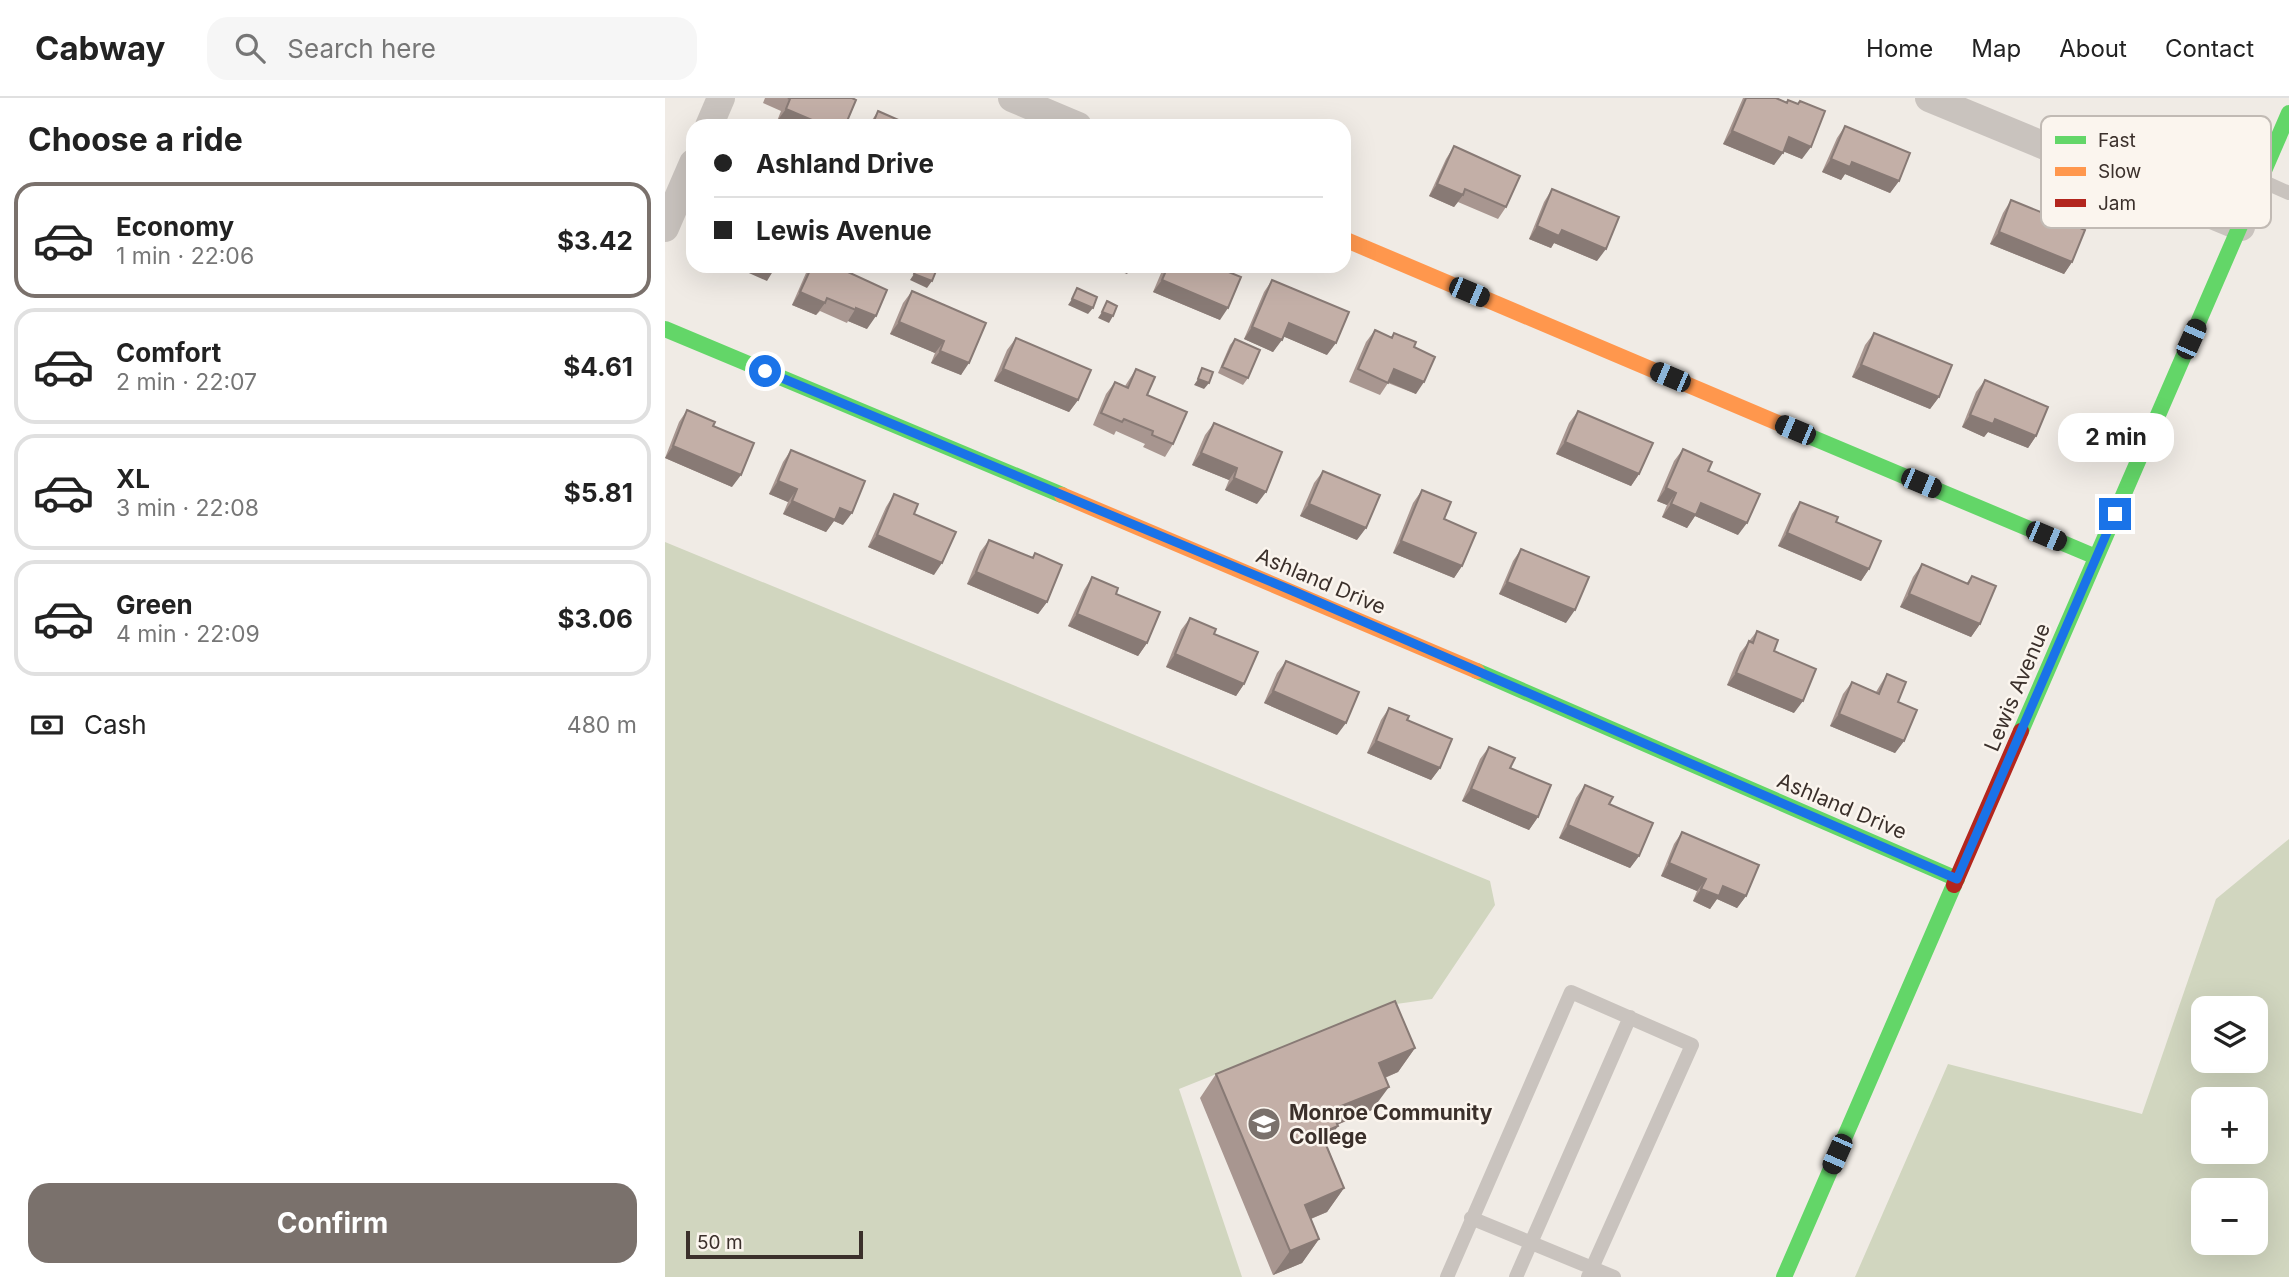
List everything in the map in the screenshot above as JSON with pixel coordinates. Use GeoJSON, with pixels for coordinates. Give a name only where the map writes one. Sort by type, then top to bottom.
{"type":"FeatureCollection","features":[{"type":"Feature","properties":{"kind":"street"},"geometry":{"type":"LineString","coordinates":[[712,119],[721,98]]}},
{"type":"Feature","properties":{"kind":"street"},"geometry":{"type":"LineString","coordinates":[[1012,98],[1062,119]]}},
{"type":"Feature","properties":{"kind":"street"},"geometry":{"type":"LineString","coordinates":[[1929,98],[2041,145]]}},
{"type":"Feature","properties":{"kind":"street","name":"Lewis Avenue"},"geometry":{"type":"LineString","coordinates":[[2271,157],[2289,113]]}},
{"type":"Feature","properties":{"kind":"street"},"geometry":{"type":"LineString","coordinates":[[665,228],[686,179]]}},
{"type":"Feature","properties":{"kind":"street","name":"Lewis Avenue"},"geometry":{"type":"LineString","coordinates":[[1784,1277],[2241,228]]}},
{"type":"Feature","properties":{"kind":"street"},"geometry":{"type":"LineString","coordinates":[[1351,242],[2096,557]]}},
{"type":"Feature","properties":{"kind":"street","name":"Ashland Drive"},"geometry":{"type":"LineString","coordinates":[[665,330],[1293,591],[1957,879]]}},
{"type":"Feature","properties":{"kind":"lane"},"geometry":{"type":"LineString","coordinates":[[2271,185],[2289,193]]}},
{"type":"Feature","properties":{"kind":"lane"},"geometry":{"type":"LineString","coordinates":[[1447,1277],[1571,992],[1692,1045],[1590,1272]]}},
{"type":"Feature","properties":{"kind":"lane"},"geometry":{"type":"LineString","coordinates":[[1516,1277],[1630,1017]]}},
{"type":"Feature","properties":{"kind":"lane"},"geometry":{"type":"LineString","coordinates":[[1471,1218],[1531,1241],[1590,1272],[1614,1277]]}},
{"type":"Feature","properties":{"kind":"green space"},"geometry":{"type":"Polygon","coordinates":[[[665,542],[1490,881],[1495,905],[1432,999],[1389,1005],[1179,1089],[1242,1277],[665,1277],[665,542]]]}},
{"type":"Feature","properties":{"kind":"green space"},"geometry":{"type":"Polygon","coordinates":[[[2289,839],[2289,1277],[1855,1277],[1948,1064],[2142,1114],[2216,899],[2289,839]]]}},
{"type":"Feature","properties":{"kind":"building"},"geometry":{"type":"Polygon","coordinates":[[[788,98],[856,100],[848,119],[810,119],[786,109],[790,99],[788,98]]]}},
{"type":"Feature","properties":{"kind":"building"},"geometry":{"type":"Polygon","coordinates":[[[1746,98],[1776,98],[1798,104],[1800,101],[1825,111],[1811,147],[1789,137],[1783,153],[1732,131],[1746,98]]]}},
{"type":"Feature","properties":{"kind":"building"},"geometry":{"type":"Polygon","coordinates":[[[878,111],[896,119],[875,119],[878,111]]]}},
{"type":"Feature","properties":{"kind":"building"},"geometry":{"type":"Polygon","coordinates":[[[1845,126],[1910,153],[1899,181],[1852,162],[1850,167],[1831,159],[1845,126]]]}},
{"type":"Feature","properties":{"kind":"building"},"geometry":{"type":"Polygon","coordinates":[[[1454,146],[1520,176],[1506,207],[1465,189],[1463,195],[1437,184],[1454,146]]]}},
{"type":"Feature","properties":{"kind":"building"},"geometry":{"type":"Polygon","coordinates":[[[1552,189],[1619,217],[1606,249],[1562,230],[1559,236],[1537,226],[1552,189]]]}},
{"type":"Feature","properties":{"kind":"building"},"geometry":{"type":"Polygon","coordinates":[[[2011,200],[2041,212],[2041,228],[2085,230],[2072,262],[1999,232],[2011,200]]]}},
{"type":"Feature","properties":{"kind":"building"},"geometry":{"type":"Polygon","coordinates":[[[809,273],[850,273],[887,290],[876,316],[827,298],[825,303],[800,292],[809,273]]]}},
{"type":"Feature","properties":{"kind":"building"},"geometry":{"type":"Polygon","coordinates":[[[914,273],[935,273],[932,281],[914,273]]]}},
{"type":"Feature","properties":{"kind":"building"},"geometry":{"type":"Polygon","coordinates":[[[1165,273],[1231,273],[1241,277],[1228,308],[1162,280],[1165,273]]]}},
{"type":"Feature","properties":{"kind":"building"},"geometry":{"type":"Polygon","coordinates":[[[1272,280],[1349,312],[1336,343],[1289,323],[1282,340],[1252,327],[1272,280]]]}},
{"type":"Feature","properties":{"kind":"building"},"geometry":{"type":"Polygon","coordinates":[[[1077,288],[1097,297],[1093,308],[1072,299],[1077,288]]]}},
{"type":"Feature","properties":{"kind":"building"},"geometry":{"type":"Polygon","coordinates":[[[912,291],[986,323],[969,363],[940,351],[944,341],[899,322],[912,291]]]}},
{"type":"Feature","properties":{"kind":"building"},"geometry":{"type":"Polygon","coordinates":[[[1107,301],[1117,306],[1113,316],[1102,312],[1107,301]]]}},
{"type":"Feature","properties":{"kind":"building"},"geometry":{"type":"Polygon","coordinates":[[[1375,330],[1392,338],[1394,333],[1416,342],[1414,347],[1435,357],[1424,382],[1394,369],[1388,383],[1358,369],[1375,330]]]}},
{"type":"Feature","properties":{"kind":"building"},"geometry":{"type":"Polygon","coordinates":[[[1874,333],[1952,365],[1939,397],[1861,365],[1874,333]]]}},
{"type":"Feature","properties":{"kind":"building"},"geometry":{"type":"Polygon","coordinates":[[[1016,338],[1091,370],[1078,400],[1003,369],[1016,338]]]}},
{"type":"Feature","properties":{"kind":"building"},"geometry":{"type":"Polygon","coordinates":[[[1235,339],[1260,350],[1248,378],[1222,367],[1235,339]]]}},
{"type":"Feature","properties":{"kind":"building"},"geometry":{"type":"Polygon","coordinates":[[[1202,368],[1213,372],[1209,383],[1198,379],[1202,368]]]}},
{"type":"Feature","properties":{"kind":"building"},"geometry":{"type":"Polygon","coordinates":[[[1136,369],[1155,377],[1147,395],[1187,412],[1173,444],[1152,435],[1153,431],[1101,413],[1115,382],[1128,388],[1136,369]]]}},
{"type":"Feature","properties":{"kind":"building"},"geometry":{"type":"Polygon","coordinates":[[[1985,380],[2048,407],[2036,436],[1995,419],[1993,424],[1970,415],[1985,380]]]}},
{"type":"Feature","properties":{"kind":"building"},"geometry":{"type":"Polygon","coordinates":[[[687,410],[715,422],[713,426],[754,443],[741,475],[673,446],[687,410]]]}},
{"type":"Feature","properties":{"kind":"building"},"geometry":{"type":"Polygon","coordinates":[[[1578,411],[1653,443],[1639,474],[1565,442],[1578,411]]]}},
{"type":"Feature","properties":{"kind":"building"},"geometry":{"type":"Polygon","coordinates":[[[1214,423],[1282,452],[1266,492],[1234,478],[1237,468],[1201,453],[1214,423]]]}},
{"type":"Feature","properties":{"kind":"building"},"geometry":{"type":"Polygon","coordinates":[[[1683,449],[1712,462],[1708,471],[1760,494],[1747,523],[1701,503],[1696,515],[1671,504],[1676,493],[1666,488],[1683,449]]]}},
{"type":"Feature","properties":{"kind":"building"},"geometry":{"type":"Polygon","coordinates":[[[791,450],[865,481],[852,513],[840,508],[835,520],[792,501],[797,489],[778,481],[791,450]]]}},
{"type":"Feature","properties":{"kind":"building"},"geometry":{"type":"Polygon","coordinates":[[[1323,471],[1380,495],[1366,528],[1309,504],[1323,471]]]}},
{"type":"Feature","properties":{"kind":"building"},"geometry":{"type":"Polygon","coordinates":[[[1422,490],[1451,502],[1444,519],[1476,533],[1462,566],[1401,541],[1422,490]]]}},
{"type":"Feature","properties":{"kind":"building"},"geometry":{"type":"Polygon","coordinates":[[[894,494],[918,504],[914,514],[956,532],[942,563],[877,535],[894,494]]]}},
{"type":"Feature","properties":{"kind":"building"},"geometry":{"type":"Polygon","coordinates":[[[1800,502],[1838,517],[1836,522],[1881,541],[1869,569],[1787,533],[1800,502]]]}},
{"type":"Feature","properties":{"kind":"building"},"geometry":{"type":"Polygon","coordinates":[[[989,540],[1033,558],[1035,553],[1062,565],[1047,602],[976,572],[989,540]]]}},
{"type":"Feature","properties":{"kind":"building"},"geometry":{"type":"Polygon","coordinates":[[[1521,549],[1589,577],[1575,610],[1507,582],[1521,549]]]}},
{"type":"Feature","properties":{"kind":"building"},"geometry":{"type":"Polygon","coordinates":[[[1922,564],[1968,584],[1972,576],[1996,586],[1980,624],[1909,594],[1922,564]]]}},
{"type":"Feature","properties":{"kind":"building"},"geometry":{"type":"Polygon","coordinates":[[[1092,577],[1118,588],[1116,594],[1160,612],[1147,643],[1077,614],[1092,577]]]}},
{"type":"Feature","properties":{"kind":"building"},"geometry":{"type":"Polygon","coordinates":[[[1190,618],[1216,629],[1214,634],[1258,652],[1244,684],[1175,654],[1190,618]]]}},
{"type":"Feature","properties":{"kind":"building"},"geometry":{"type":"Polygon","coordinates":[[[1757,631],[1778,640],[1774,651],[1816,669],[1803,701],[1736,673],[1749,641],[1753,643],[1757,631]]]}},
{"type":"Feature","properties":{"kind":"building"},"geometry":{"type":"Polygon","coordinates":[[[1286,661],[1359,692],[1346,723],[1273,691],[1286,661]]]}},
{"type":"Feature","properties":{"kind":"building"},"geometry":{"type":"Polygon","coordinates":[[[1887,674],[1906,682],[1898,702],[1917,710],[1904,741],[1839,714],[1852,682],[1879,694],[1887,674]]]}},
{"type":"Feature","properties":{"kind":"building"},"geometry":{"type":"Polygon","coordinates":[[[1389,708],[1409,716],[1407,720],[1452,739],[1440,768],[1376,741],[1389,708]]]}},
{"type":"Feature","properties":{"kind":"building"},"geometry":{"type":"Polygon","coordinates":[[[1489,747],[1515,758],[1510,768],[1551,785],[1538,817],[1471,789],[1489,747]]]}},
{"type":"Feature","properties":{"kind":"building"},"geometry":{"type":"Polygon","coordinates":[[[1585,785],[1613,797],[1609,804],[1653,823],[1639,856],[1568,825],[1585,785]]]}},
{"type":"Feature","properties":{"kind":"building"},"geometry":{"type":"Polygon","coordinates":[[[1682,832],[1759,865],[1746,896],[1723,886],[1719,896],[1701,889],[1706,879],[1669,863],[1682,832]]]}},
{"type":"Feature","properties":{"kind":"building"},"geometry":{"type":"Polygon","coordinates":[[[1395,1001],[1415,1048],[1379,1063],[1389,1087],[1331,1110],[1338,1126],[1321,1133],[1344,1188],[1305,1205],[1319,1239],[1290,1251],[1216,1074],[1395,1001]]]}},
{"type":"Feature","properties":{"kind":"traffic: fast"},"geometry":{"type":"LineString","coordinates":[[2271,155],[2289,113]]}},
{"type":"Feature","properties":{"kind":"traffic: fast"},"geometry":{"type":"LineString","coordinates":[[2021,731],[2239,228]]}},
{"type":"Feature","properties":{"kind":"traffic: fast"},"geometry":{"type":"LineString","coordinates":[[665,329],[1062,495]]}},
{"type":"Feature","properties":{"kind":"traffic: fast"},"geometry":{"type":"LineString","coordinates":[[1792,429],[2096,557]]}},
{"type":"Feature","properties":{"kind":"traffic: fast"},"geometry":{"type":"LineString","coordinates":[[1477,671],[1957,879]]}},
{"type":"Feature","properties":{"kind":"traffic: fast"},"geometry":{"type":"LineString","coordinates":[[1784,1277],[1954,885]]}},
{"type":"Feature","properties":{"kind":"traffic: slow"},"geometry":{"type":"LineString","coordinates":[[1351,242],[1792,429]]}},
{"type":"Feature","properties":{"kind":"traffic: slow"},"geometry":{"type":"LineString","coordinates":[[1062,495],[1477,671]]}},
{"type":"Feature","properties":{"kind":"traffic: jam"},"geometry":{"type":"LineString","coordinates":[[1954,885],[2021,731]]}},
{"type":"Feature","properties":{"kind":"place","name":"Monroe Community College"},"geometry":{"type":"Point","coordinates":[1264,1124]}},
{"type":"Feature","properties":{"kind":"route"},"geometry":{"type":"LineString","coordinates":[[765,371],[1293,591],[1957,879],[2115,514]]}}]}
